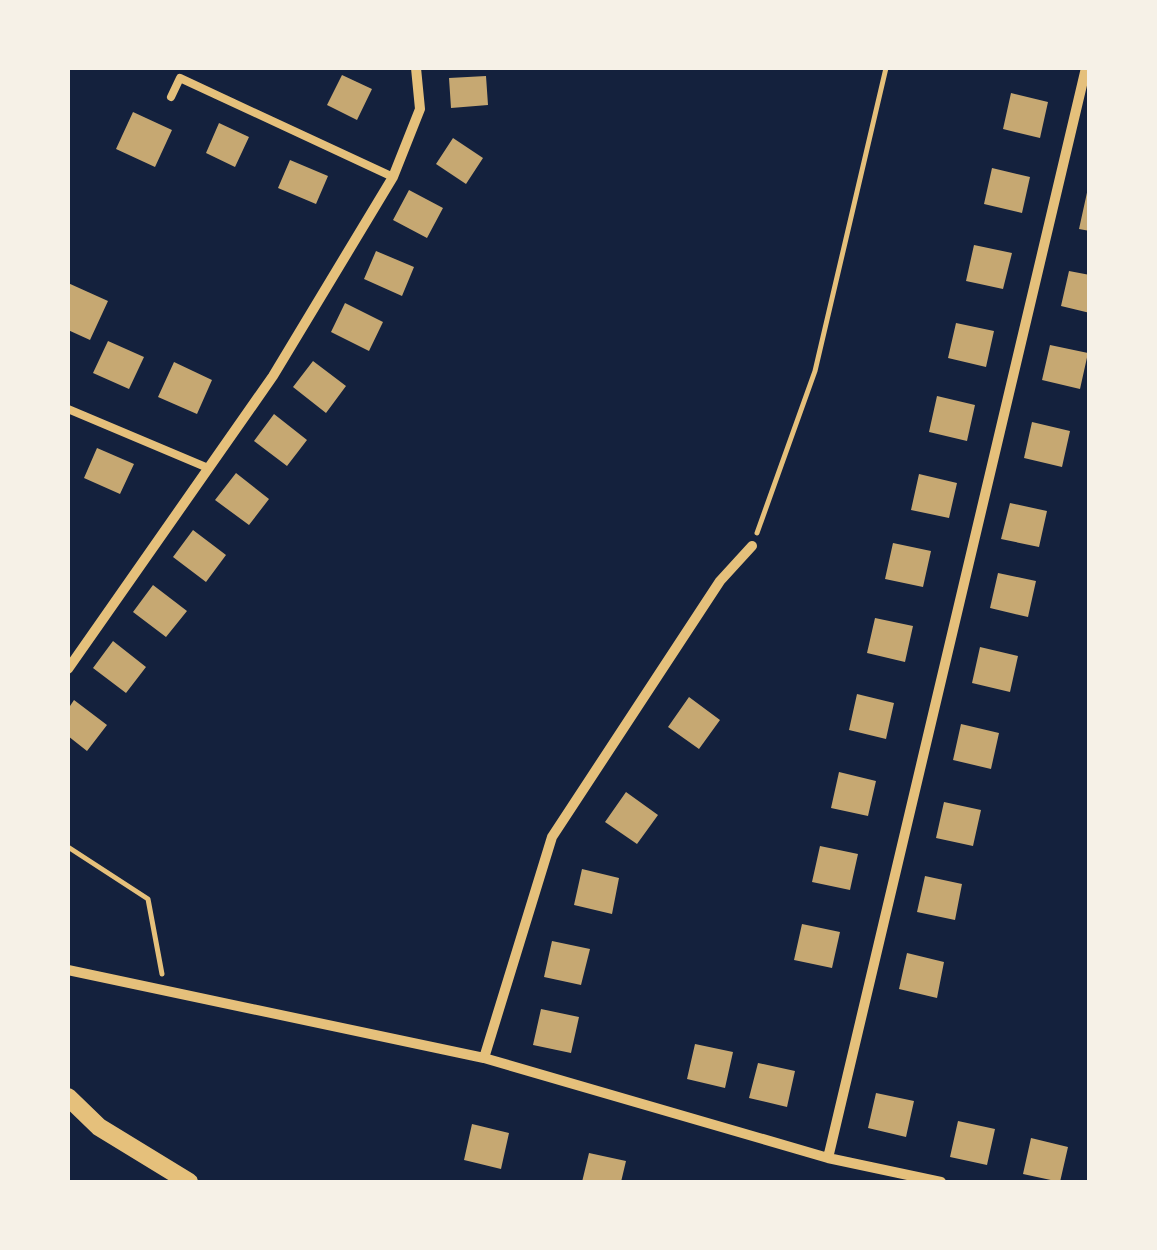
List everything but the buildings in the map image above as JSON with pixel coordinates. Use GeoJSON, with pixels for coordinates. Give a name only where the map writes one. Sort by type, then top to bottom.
{"type":"FeatureCollection","features":[{"type":"Feature","properties":{"kind":"street"},"geometry":{"type":"LineString","coordinates":[[68,669],[272,376],[393,177],[420,109],[416,68]]}},
{"type":"Feature","properties":{"kind":"street"},"geometry":{"type":"LineString","coordinates":[[828,1158],[1086,68]]}},
{"type":"Feature","properties":{"kind":"street"},"geometry":{"type":"LineString","coordinates":[[484,1058],[552,837],[720,581],[752,546]]}},
{"type":"Feature","properties":{"kind":"street"},"geometry":{"type":"LineString","coordinates":[[68,970],[484,1058],[828,1158],[941,1182]]}},
{"type":"Feature","properties":{"kind":"street"},"geometry":{"type":"LineString","coordinates":[[68,1097],[99,1127],[189,1182]]}},
{"type":"Feature","properties":{"kind":"lane"},"geometry":{"type":"LineString","coordinates":[[171,98],[180,78],[393,177]]}},
{"type":"Feature","properties":{"kind":"lane"},"geometry":{"type":"LineString","coordinates":[[68,409],[208,468]]}},
{"type":"Feature","properties":{"kind":"path"},"geometry":{"type":"LineString","coordinates":[[752,546],[815,370],[886,68]]}},
{"type":"Feature","properties":{"kind":"path"},"geometry":{"type":"LineString","coordinates":[[68,847],[148,899],[166,991]]}}]}
